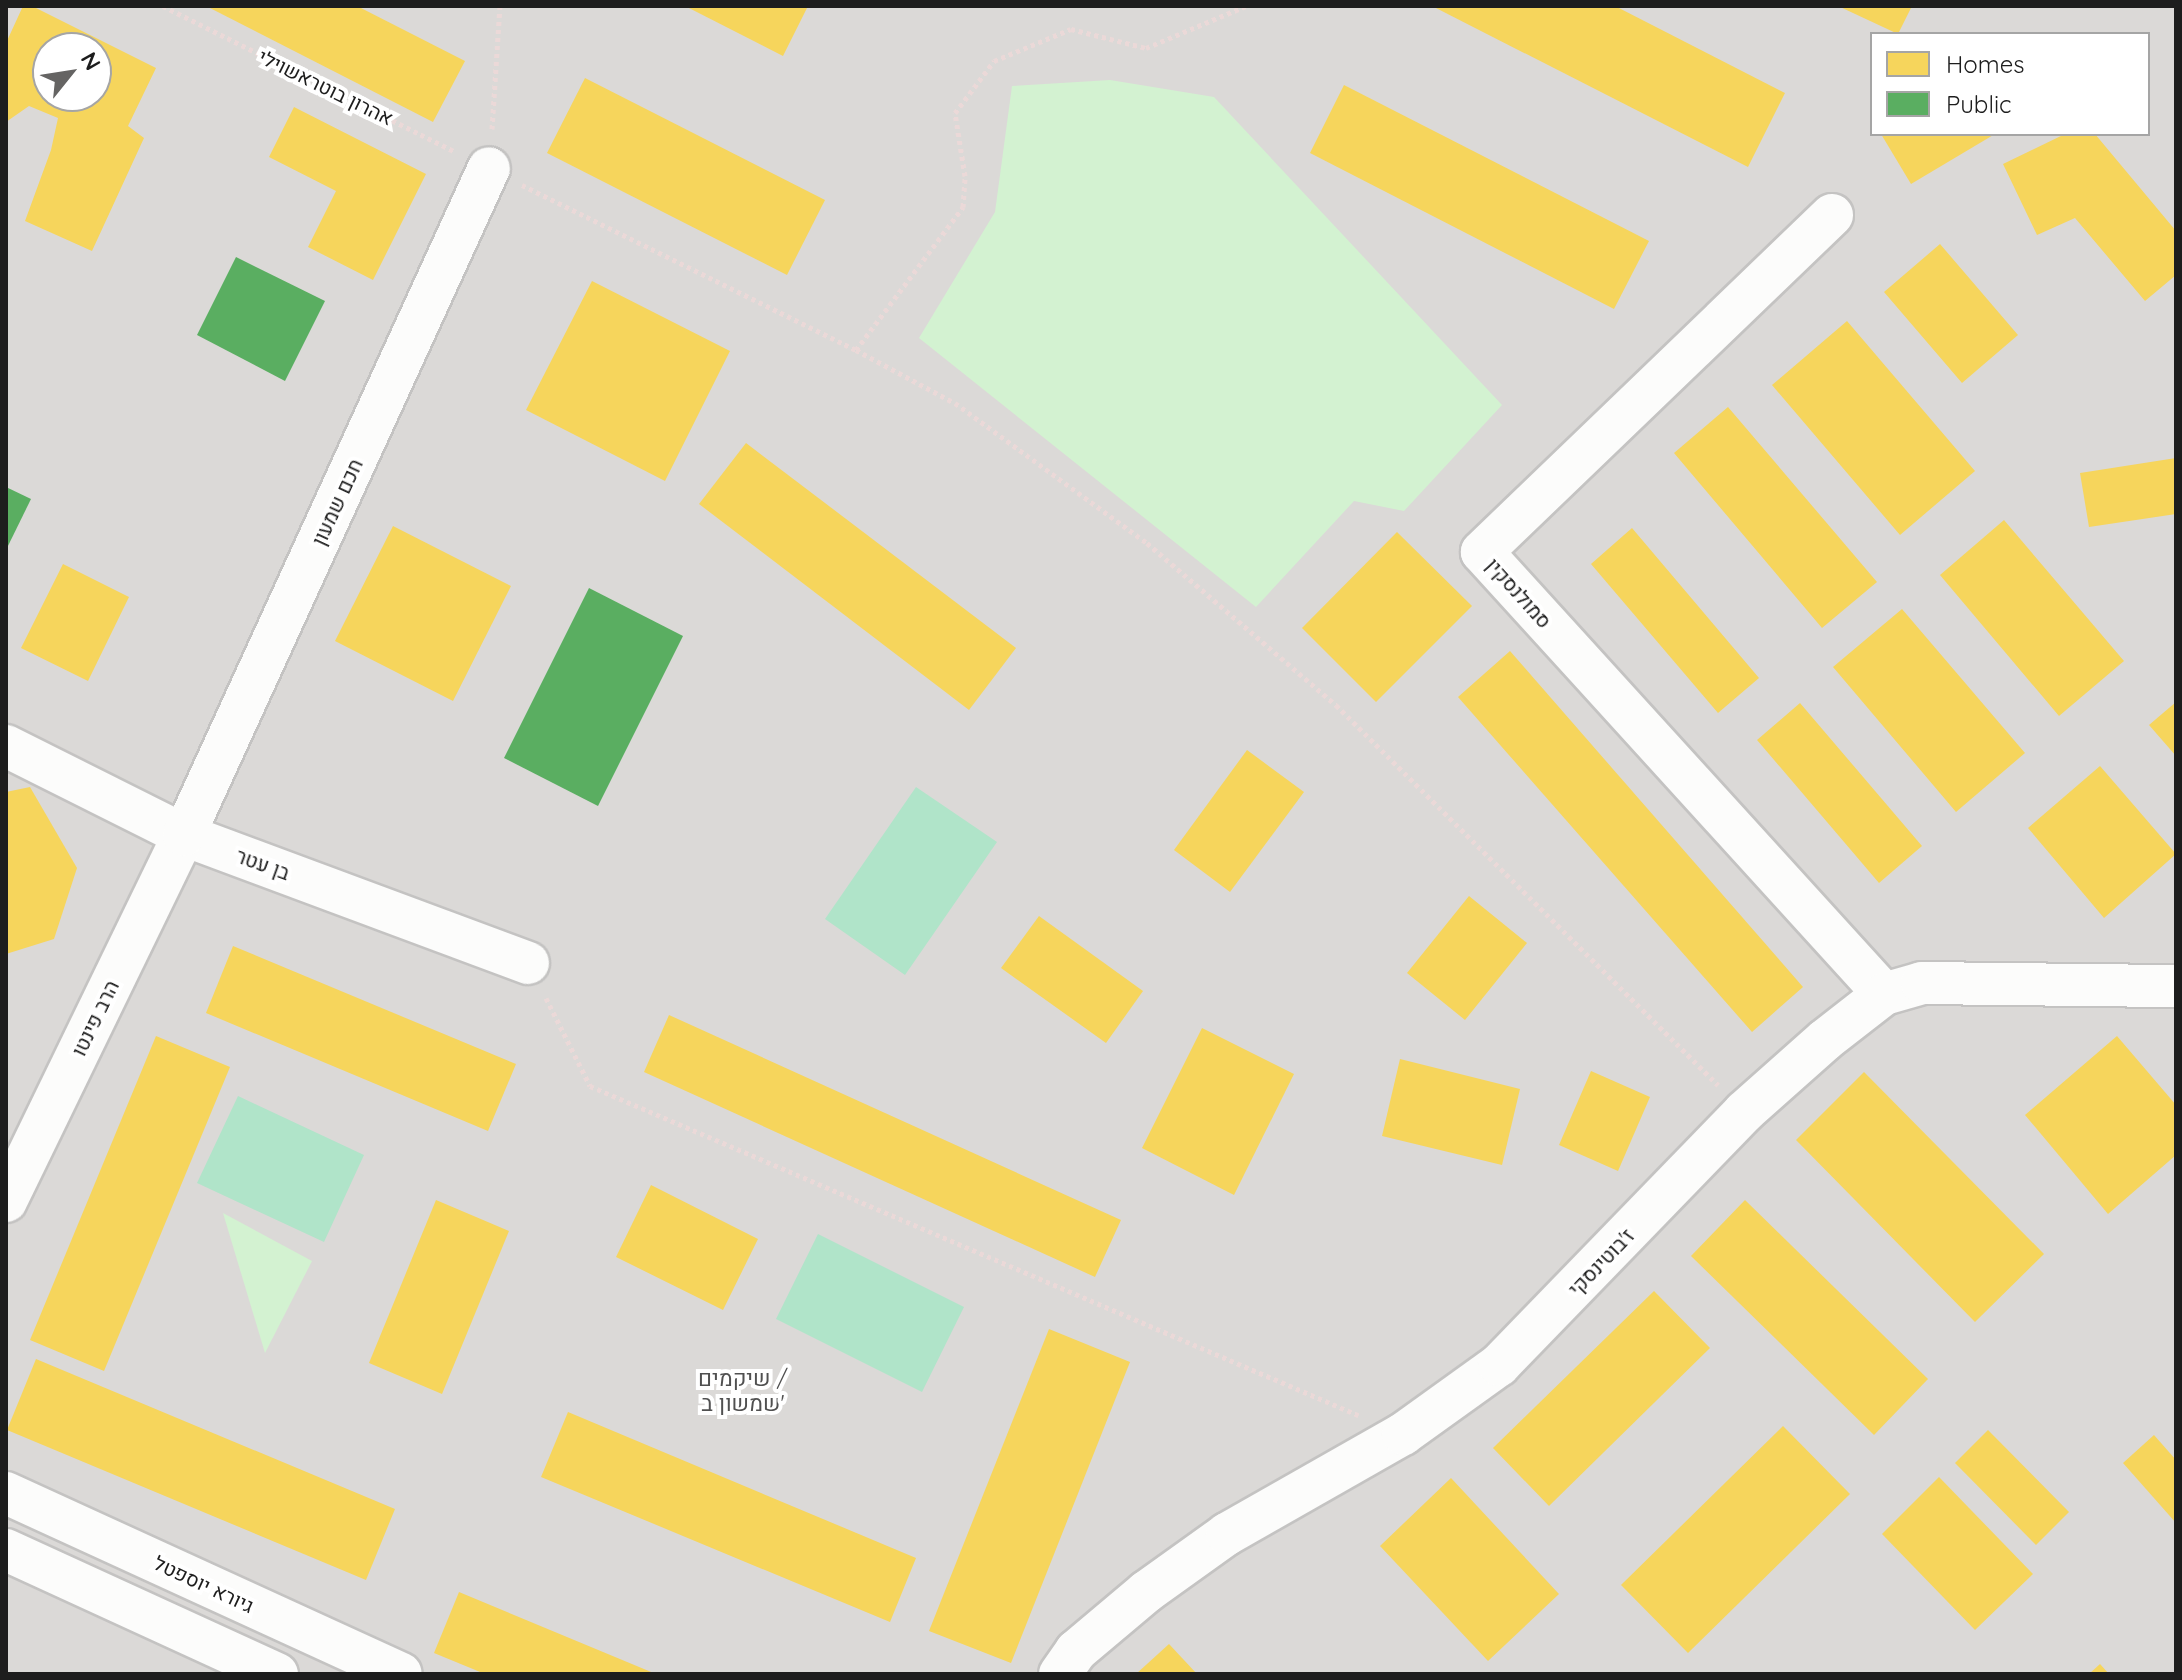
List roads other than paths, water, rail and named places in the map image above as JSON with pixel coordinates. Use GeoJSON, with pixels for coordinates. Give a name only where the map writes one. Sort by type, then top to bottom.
{"type":"FeatureCollection","features":[{"type":"Feature","properties":{"kind":"street","name":"חכם שמעון"},"geometry":{"type":"LineString","coordinates":[[184,835],[489,168]]}},
{"type":"Feature","properties":{"kind":"street","name":"סמולנסקין"},"geometry":{"type":"LineString","coordinates":[[1832,215],[1482,552],[1884,994]]}},
{"type":"Feature","properties":{"kind":"street","name":"בן עטר"},"geometry":{"type":"LineString","coordinates":[[6,746],[184,835],[528,963]]}},
{"type":"Feature","properties":{"kind":"street","name":"הרב פינטו"},"geometry":{"type":"LineString","coordinates":[[6,1201],[184,835]]}},
{"type":"Feature","properties":{"kind":"street","name":"ז'בוטינסקי"},"geometry":{"type":"LineString","coordinates":[[1060,1674],[1076,1651],[1123,1611],[1227,1534],[1403,1434],[1499,1365],[1744,1112],[1825,1040],[1884,994],[1922,983],[1948,982],[2176,986]]}},
{"type":"Feature","properties":{"kind":"street","name":"גיורא יוספטל"},"geometry":{"type":"LineString","coordinates":[[6,1493],[401,1674]]}},
{"type":"Feature","properties":{"kind":"street"},"geometry":{"type":"LineString","coordinates":[[6,1550],[277,1674]]}},
{"type":"Feature","properties":{"kind":"district","name":"שיקמים / שמשון ב'"},"geometry":{"type":"Point","coordinates":[743,1390]}}]}
